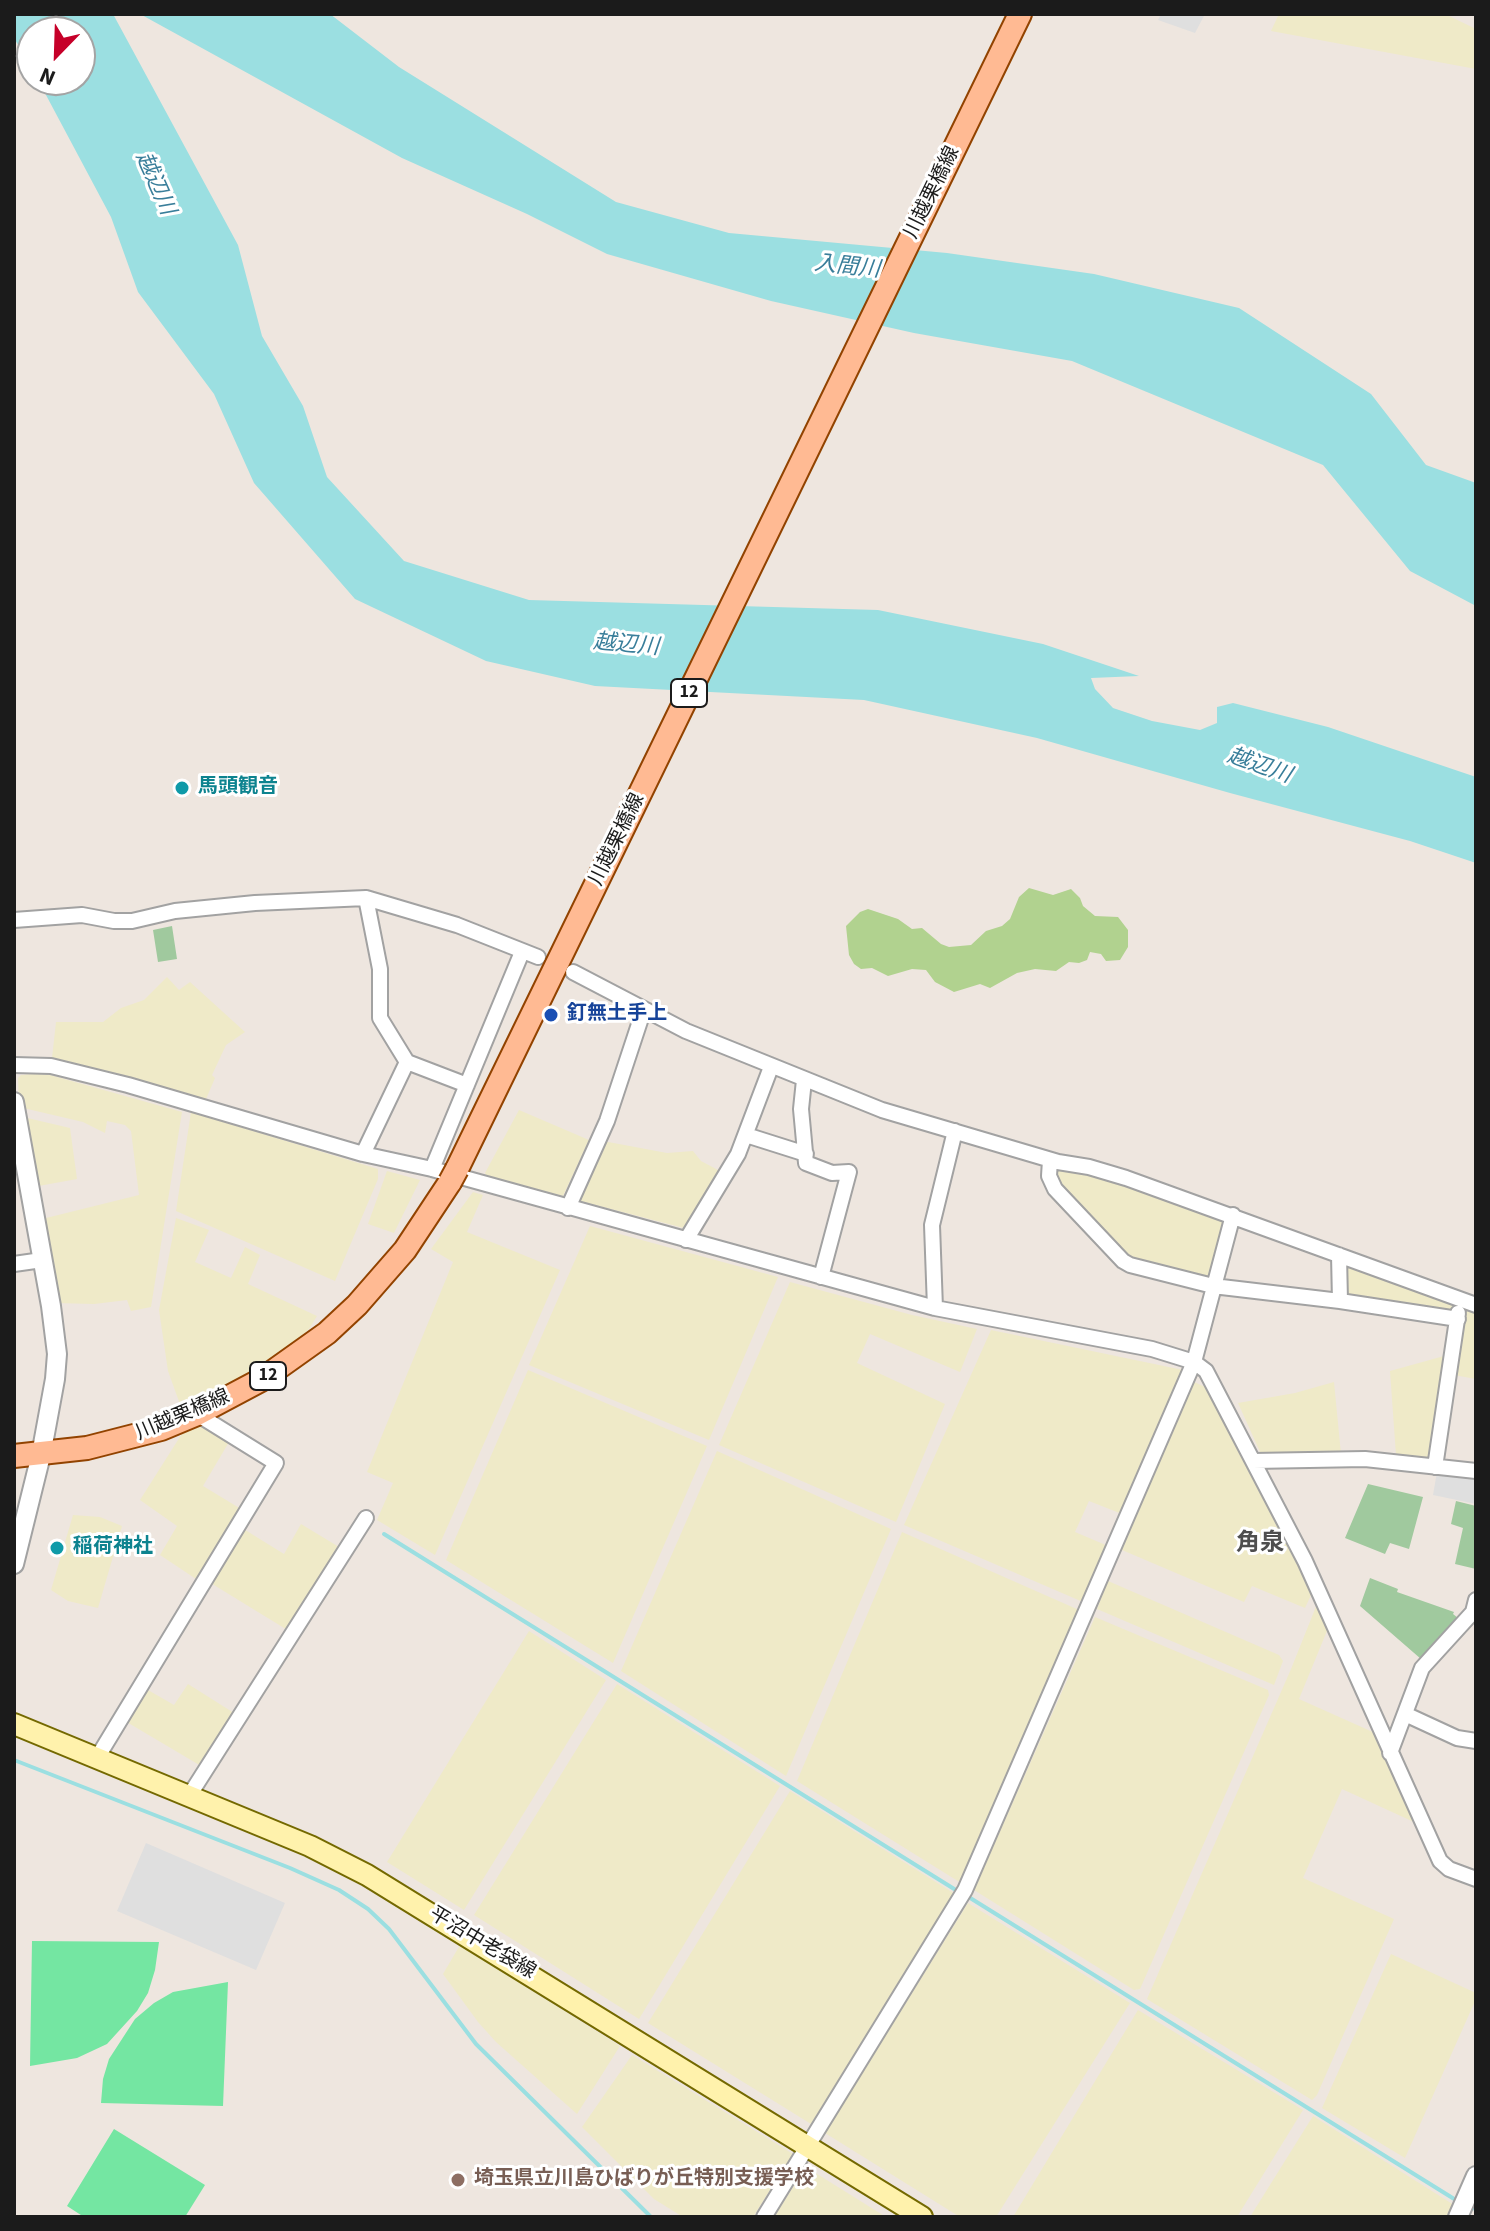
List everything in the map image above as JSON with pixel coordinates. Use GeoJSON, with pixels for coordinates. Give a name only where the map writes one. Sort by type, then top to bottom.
{"type":"FeatureCollection","features":[{"type":"Feature","properties":{"kind":"main road","name":"川越栗橋線"},"geometry":{"type":"LineString","coordinates":[[14,1456],[41,1455],[128,1439],[197,1414],[261,1380],[327,1333],[357,1305],[405,1250],[574,930],[1020,14]]}},
{"type":"Feature","properties":{"kind":"main road","name":"平沼中老袋線"},"geometry":{"type":"LineString","coordinates":[[14,1724],[310,1846],[388,1887],[922,2217]]}},
{"type":"Feature","properties":{"kind":"street"},"geometry":{"type":"LineString","coordinates":[[14,920],[82,915],[132,921],[175,911],[255,903],[366,898],[457,925],[538,957]]}},
{"type":"Feature","properties":{"kind":"street"},"geometry":{"type":"LineString","coordinates":[[366,898],[380,969],[380,1018],[407,1062],[467,1085]]}},
{"type":"Feature","properties":{"kind":"street"},"geometry":{"type":"LineString","coordinates":[[447,1173],[467,1085],[522,952]]}},
{"type":"Feature","properties":{"kind":"street"},"geometry":{"type":"LineString","coordinates":[[573,972],[686,1031],[882,1110],[1050,1160],[1126,1178],[1476,1305]]}},
{"type":"Feature","properties":{"kind":"street"},"geometry":{"type":"LineString","coordinates":[[568,1208],[607,1121],[644,1009]]}},
{"type":"Feature","properties":{"kind":"street"},"geometry":{"type":"LineString","coordinates":[[363,1154],[407,1062]]}},
{"type":"Feature","properties":{"kind":"street"},"geometry":{"type":"LineString","coordinates":[[14,1065],[51,1066],[87,1074],[363,1154],[447,1173],[935,1308],[1152,1349],[1194,1362],[1206,1371],[1305,1561],[1440,1861],[1449,1869],[1476,1879]]}},
{"type":"Feature","properties":{"kind":"street"},"geometry":{"type":"LineString","coordinates":[[686,1240],[738,1154],[771,1067]]}},
{"type":"Feature","properties":{"kind":"street"},"geometry":{"type":"LineString","coordinates":[[804,1080],[801,1109],[806,1163],[832,1173],[849,1172],[821,1277]]}},
{"type":"Feature","properties":{"kind":"street"},"geometry":{"type":"LineString","coordinates":[[14,1102],[18,1154],[51,1306],[57,1354],[41,1455],[14,1564]]}},
{"type":"Feature","properties":{"kind":"street"},"geometry":{"type":"LineString","coordinates":[[935,1308],[932,1225],[955,1131]]}},
{"type":"Feature","properties":{"kind":"street"},"geometry":{"type":"LineString","coordinates":[[746,1135],[806,1154]]}},
{"type":"Feature","properties":{"kind":"street"},"geometry":{"type":"LineString","coordinates":[[1050,1160],[1049,1176],[1055,1189],[1123,1261],[1213,1286],[1458,1319]]}},
{"type":"Feature","properties":{"kind":"street"},"geometry":{"type":"LineString","coordinates":[[764,2217],[965,1890],[1194,1362],[1233,1215]]}},
{"type":"Feature","properties":{"kind":"street"},"geometry":{"type":"LineString","coordinates":[[1339,1255],[1340,1301]]}},
{"type":"Feature","properties":{"kind":"street"},"geometry":{"type":"LineString","coordinates":[[14,1264],[42,1260]]}},
{"type":"Feature","properties":{"kind":"street"},"geometry":{"type":"LineString","coordinates":[[1435,1467],[1460,1300]]}},
{"type":"Feature","properties":{"kind":"street"},"geometry":{"type":"LineString","coordinates":[[97,1758],[276,1463],[197,1414]]}},
{"type":"Feature","properties":{"kind":"street"},"geometry":{"type":"LineString","coordinates":[[1253,1461],[1365,1459],[1476,1471]]}},
{"type":"Feature","properties":{"kind":"street"},"geometry":{"type":"LineString","coordinates":[[189,1796],[366,1518]]}},
{"type":"Feature","properties":{"kind":"street"},"geometry":{"type":"LineString","coordinates":[[1390,1753],[1422,1668],[1473,1612],[1476,1600]]}},
{"type":"Feature","properties":{"kind":"street"},"geometry":{"type":"LineString","coordinates":[[1405,1714],[1457,1738],[1476,1741]]}},
{"type":"Feature","properties":{"kind":"street"},"geometry":{"type":"LineString","coordinates":[[1458,2217],[1476,2176]]}},
{"type":"Feature","properties":{"kind":"shaded area"},"geometry":{"type":"Polygon","coordinates":[[[1161,14],[1205,14],[1195,33],[1158,20],[1161,14]]]}},
{"type":"Feature","properties":{"kind":"shaded area"},"geometry":{"type":"Polygon","coordinates":[[[1279,14],[1445,14],[1476,29],[1476,69],[1271,31],[1279,14]]]}},
{"type":"Feature","properties":{"kind":"shaded area"},"geometry":{"type":"Polygon","coordinates":[[[167,977],[179,990],[190,982],[245,1032],[226,1045],[212,1075],[215,1078],[206,1099],[52,1058],[56,1022],[103,1022],[121,1008],[144,1000],[167,977]]]}},
{"type":"Feature","properties":{"kind":"shaded area"},"geometry":{"type":"Polygon","coordinates":[[[43,1073],[182,1112],[151,1307],[131,1311],[127,1300],[94,1304],[55,1303],[42,1219],[139,1195],[131,1131],[125,1125],[107,1121],[105,1133],[83,1122],[19,1107],[18,1078],[43,1073]]]}},
{"type":"Feature","properties":{"kind":"shaded area"},"geometry":{"type":"Polygon","coordinates":[[[519,1110],[589,1140],[563,1196],[487,1177],[485,1173],[519,1110]]]}},
{"type":"Feature","properties":{"kind":"shaded area"},"geometry":{"type":"Polygon","coordinates":[[[191,1112],[378,1169],[378,1179],[335,1281],[176,1211],[191,1112]]]}},
{"type":"Feature","properties":{"kind":"shaded area"},"geometry":{"type":"Polygon","coordinates":[[[23,1117],[70,1128],[77,1179],[33,1187],[23,1117]]]}},
{"type":"Feature","properties":{"kind":"shaded area"},"geometry":{"type":"Polygon","coordinates":[[[603,1141],[667,1153],[693,1151],[701,1161],[720,1171],[688,1227],[580,1201],[579,1195],[603,1141]]]}},
{"type":"Feature","properties":{"kind":"shaded area"},"geometry":{"type":"Polygon","coordinates":[[[1058,1166],[1091,1173],[1225,1220],[1211,1278],[1129,1257],[1066,1194],[1054,1177],[1058,1166]]]}},
{"type":"Feature","properties":{"kind":"shaded area"},"geometry":{"type":"Polygon","coordinates":[[[387,1171],[420,1180],[394,1233],[368,1224],[387,1171]]]}},
{"type":"Feature","properties":{"kind":"shaded area"},"geometry":{"type":"Polygon","coordinates":[[[473,1192],[483,1195],[467,1232],[560,1270],[435,1555],[377,1520],[393,1483],[367,1472],[453,1262],[431,1249],[473,1192]]]}},
{"type":"Feature","properties":{"kind":"shaded area"},"geometry":{"type":"Polygon","coordinates":[[[176,1218],[209,1230],[195,1262],[231,1278],[245,1247],[260,1255],[248,1284],[317,1316],[309,1329],[292,1345],[258,1369],[181,1407],[168,1371],[159,1310],[176,1218]]]}},
{"type":"Feature","properties":{"kind":"shaded area"},"geometry":{"type":"Polygon","coordinates":[[[590,1226],[778,1277],[709,1440],[529,1365],[590,1226]]]}},
{"type":"Feature","properties":{"kind":"shaded area"},"geometry":{"type":"Polygon","coordinates":[[[1346,1264],[1449,1298],[1453,1304],[1451,1313],[1346,1298],[1346,1264]]]}},
{"type":"Feature","properties":{"kind":"shaded area"},"geometry":{"type":"Polygon","coordinates":[[[790,1282],[977,1329],[960,1372],[870,1334],[857,1363],[945,1404],[896,1522],[719,1445],[790,1282]]]}},
{"type":"Feature","properties":{"kind":"shaded area"},"geometry":{"type":"Polygon","coordinates":[[[1465,1307],[1476,1309],[1476,1379],[1454,1375],[1465,1307]]]}},
{"type":"Feature","properties":{"kind":"shaded area"},"geometry":{"type":"Polygon","coordinates":[[[991,1330],[1183,1370],[1122,1514],[1089,1501],[1075,1532],[1108,1546],[1083,1602],[904,1525],[991,1330]]]}},
{"type":"Feature","properties":{"kind":"shaded area"},"geometry":{"type":"Polygon","coordinates":[[[1444,1356],[1430,1456],[1426,1459],[1396,1455],[1390,1371],[1444,1356]]]}},
{"type":"Feature","properties":{"kind":"shaded area"},"geometry":{"type":"Polygon","coordinates":[[[528,1370],[707,1446],[613,1663],[446,1560],[528,1370]]]}},
{"type":"Feature","properties":{"kind":"shaded area"},"geometry":{"type":"Polygon","coordinates":[[[1192,1381],[1205,1387],[1312,1593],[1305,1608],[1252,1586],[1244,1602],[1122,1550],[1192,1381]]]}},
{"type":"Feature","properties":{"kind":"shaded area"},"geometry":{"type":"Polygon","coordinates":[[[1334,1382],[1341,1454],[1261,1454],[1238,1403],[1295,1393],[1334,1382]]]}},
{"type":"Feature","properties":{"kind":"shaded area"},"geometry":{"type":"Polygon","coordinates":[[[202,1425],[229,1442],[203,1486],[241,1509],[196,1579],[160,1555],[177,1526],[140,1500],[183,1432],[202,1425]]]}},
{"type":"Feature","properties":{"kind":"shaded area"},"geometry":{"type":"Polygon","coordinates":[[[717,1451],[891,1529],[786,1776],[621,1671],[717,1451]]]}},
{"type":"Feature","properties":{"kind":"shaded area"},"geometry":{"type":"Polygon","coordinates":[[[1437,1472],[1476,1478],[1476,1504],[1433,1495],[1437,1472]]]}},
{"type":"Feature","properties":{"kind":"shaded area"},"geometry":{"type":"Polygon","coordinates":[[[73,1515],[100,1517],[122,1526],[98,1608],[68,1601],[51,1590],[73,1515]]]}},
{"type":"Feature","properties":{"kind":"shaded area"},"geometry":{"type":"Polygon","coordinates":[[[301,1524],[339,1547],[289,1631],[209,1582],[242,1528],[284,1554],[301,1524]]]}},
{"type":"Feature","properties":{"kind":"shaded area"},"geometry":{"type":"Polygon","coordinates":[[[902,1532],[1079,1610],[961,1883],[797,1781],[902,1532]]]}},
{"type":"Feature","properties":{"kind":"shaded area"},"geometry":{"type":"Polygon","coordinates":[[[1108,1581],[1279,1655],[1283,1661],[1274,1685],[1097,1609],[1108,1581]]]}},
{"type":"Feature","properties":{"kind":"shaded area"},"geometry":{"type":"Polygon","coordinates":[[[1317,1604],[1329,1626],[1299,1699],[1375,1733],[1416,1823],[1342,1789],[1303,1878],[1394,1919],[1317,2095],[1312,2100],[1147,1999],[1317,1604]]]}},
{"type":"Feature","properties":{"kind":"shaded area"},"geometry":{"type":"Polygon","coordinates":[[[1095,1617],[1268,1690],[1269,1695],[1140,1989],[1134,1990],[974,1890],[1095,1617]]]}},
{"type":"Feature","properties":{"kind":"shaded area"},"geometry":{"type":"Polygon","coordinates":[[[529,1631],[606,1680],[464,1910],[387,1862],[529,1631]]]}},
{"type":"Feature","properties":{"kind":"shaded area"},"geometry":{"type":"Polygon","coordinates":[[[188,1684],[234,1713],[201,1766],[125,1721],[142,1691],[148,1690],[174,1705],[188,1684]]]}},
{"type":"Feature","properties":{"kind":"shaded area"},"geometry":{"type":"Polygon","coordinates":[[[617,1684],[780,1786],[639,2019],[474,1915],[617,1684]]]}},
{"type":"Feature","properties":{"kind":"shaded area"},"geometry":{"type":"Polygon","coordinates":[[[790,1791],[955,1894],[811,2124],[648,2023],[790,1791]]]}},
{"type":"Feature","properties":{"kind":"shaded area"},"geometry":{"type":"Polygon","coordinates":[[[146,1843],[285,1903],[256,1970],[117,1911],[146,1843]]]}},
{"type":"Feature","properties":{"kind":"shaded area"},"geometry":{"type":"Polygon","coordinates":[[[968,1903],[1130,2003],[996,2217],[960,2217],[825,2133],[968,1903]]]}},
{"type":"Feature","properties":{"kind":"shaded area"},"geometry":{"type":"Polygon","coordinates":[[[460,1945],[620,2046],[577,2114],[496,2042],[443,1974],[460,1945]]]}},
{"type":"Feature","properties":{"kind":"shaded area"},"geometry":{"type":"Polygon","coordinates":[[[1391,1954],[1476,1993],[1405,2158],[1322,2108],[1391,1954]]]}},
{"type":"Feature","properties":{"kind":"shaded area"},"geometry":{"type":"Polygon","coordinates":[[[1138,2010],[1303,2110],[1237,2217],[1013,2217],[1138,2010]]]}},
{"type":"Feature","properties":{"kind":"shaded area"},"geometry":{"type":"Polygon","coordinates":[[[632,2055],[793,2154],[753,2217],[683,2217],[654,2199],[582,2127],[632,2055]]]}},
{"type":"Feature","properties":{"kind":"shaded area"},"geometry":{"type":"Polygon","coordinates":[[[1313,2116],[1454,2205],[1449,2217],[1250,2217],[1313,2116]]]}},
{"type":"Feature","properties":{"kind":"shaded area"},"geometry":{"type":"Polygon","coordinates":[[[806,2167],[886,2217],[774,2217],[806,2167]]]}},
{"type":"Feature","properties":{"kind":"green space"},"geometry":{"type":"Polygon","coordinates":[[[1029,888],[1053,895],[1071,889],[1095,916],[1118,917],[1128,930],[1128,947],[1120,960],[1106,961],[1101,954],[1090,952],[1087,960],[1069,962],[1056,971],[1035,969],[1017,973],[990,988],[980,984],[954,992],[935,982],[926,970],[912,969],[888,976],[872,968],[861,969],[849,955],[846,926],[860,912],[868,909],[898,919],[912,929],[922,928],[949,947],[971,945],[986,931],[1002,926],[1010,919],[1019,897],[1029,888]]]}},
{"type":"Feature","properties":{"kind":"green space"},"geometry":{"type":"Polygon","coordinates":[[[172,926],[177,959],[158,962],[153,930],[172,926]]]}},
{"type":"Feature","properties":{"kind":"green space"},"geometry":{"type":"Polygon","coordinates":[[[1368,1484],[1423,1497],[1409,1549],[1390,1543],[1385,1554],[1345,1538],[1368,1484]]]}},
{"type":"Feature","properties":{"kind":"green space"},"geometry":{"type":"Polygon","coordinates":[[[1456,1501],[1476,1506],[1476,1569],[1455,1564],[1463,1528],[1451,1524],[1456,1501]]]}},
{"type":"Feature","properties":{"kind":"green space"},"geometry":{"type":"Polygon","coordinates":[[[1370,1578],[1398,1589],[1397,1592],[1454,1612],[1458,1618],[1421,1659],[1360,1606],[1370,1578]]]}},
{"type":"Feature","properties":{"kind":"green space"},"geometry":{"type":"Polygon","coordinates":[[[32,1941],[159,1942],[148,1993],[137,2011],[107,2044],[77,2058],[30,2066],[32,1941]]]}},
{"type":"Feature","properties":{"kind":"green space"},"geometry":{"type":"Polygon","coordinates":[[[228,1982],[223,2106],[101,2103],[109,2059],[135,2019],[173,1992],[228,1982]]]}},
{"type":"Feature","properties":{"kind":"green space"},"geometry":{"type":"Polygon","coordinates":[[[114,2129],[205,2185],[185,2217],[84,2217],[67,2206],[114,2129]]]}},
{"type":"Feature","properties":{"kind":"water","name":"越辺川"},"geometry":{"type":"Polygon","coordinates":[[[14,14],[113,14],[238,245],[262,336],[303,406],[327,477],[404,561],[529,600],[878,610],[1043,644],[1139,676],[1091,678],[1095,689],[1113,708],[1152,721],[1200,730],[1217,723],[1217,707],[1233,703],[1328,727],[1476,777],[1476,863],[1410,841],[1037,738],[864,700],[595,686],[486,661],[355,599],[254,483],[214,394],[138,292],[111,217],[47,96],[96,96],[96,16],[16,16],[16,41],[14,14]]]}},
{"type":"Feature","properties":{"kind":"water","name":"入間川"},"geometry":{"type":"Polygon","coordinates":[[[140,14],[330,14],[399,67],[616,202],[729,233],[947,253],[1094,274],[1239,308],[1371,394],[1426,465],[1476,483],[1476,606],[1410,571],[1323,465],[1072,361],[914,333],[771,301],[607,254],[402,158],[140,14]]]}},
{"type":"Feature","properties":{"kind":"waterway"},"geometry":{"type":"LineString","coordinates":[[384,1534],[959,1892]]}},
{"type":"Feature","properties":{"kind":"waterway"},"geometry":{"type":"LineString","coordinates":[[14,1760],[290,1868],[339,1890],[368,1909],[389,1929],[476,2044],[651,2217]]}},
{"type":"Feature","properties":{"kind":"waterway"},"geometry":{"type":"LineString","coordinates":[[967,1896],[1459,2202]]}},
{"type":"Feature","properties":{"kind":"waterway"},"geometry":{"type":"LineString","coordinates":[[1467,2206],[1476,2209]]}},
{"type":"Feature","properties":{"kind":"place","name":"馬頭観音"},"geometry":{"type":"Point","coordinates":[182,788]}},
{"type":"Feature","properties":{"kind":"place","name":"釘無土手上"},"geometry":{"type":"Point","coordinates":[551,1015]}},
{"type":"Feature","properties":{"kind":"place","name":"稲荷神社"},"geometry":{"type":"Point","coordinates":[57,1548]}},
{"type":"Feature","properties":{"kind":"place","name":"埼玉県立川島ひばりが丘特別支援学校"},"geometry":{"type":"Point","coordinates":[458,2180]}},
{"type":"Feature","properties":{"kind":"district","name":"角泉"},"geometry":{"type":"Point","coordinates":[1260,1545]}}]}
